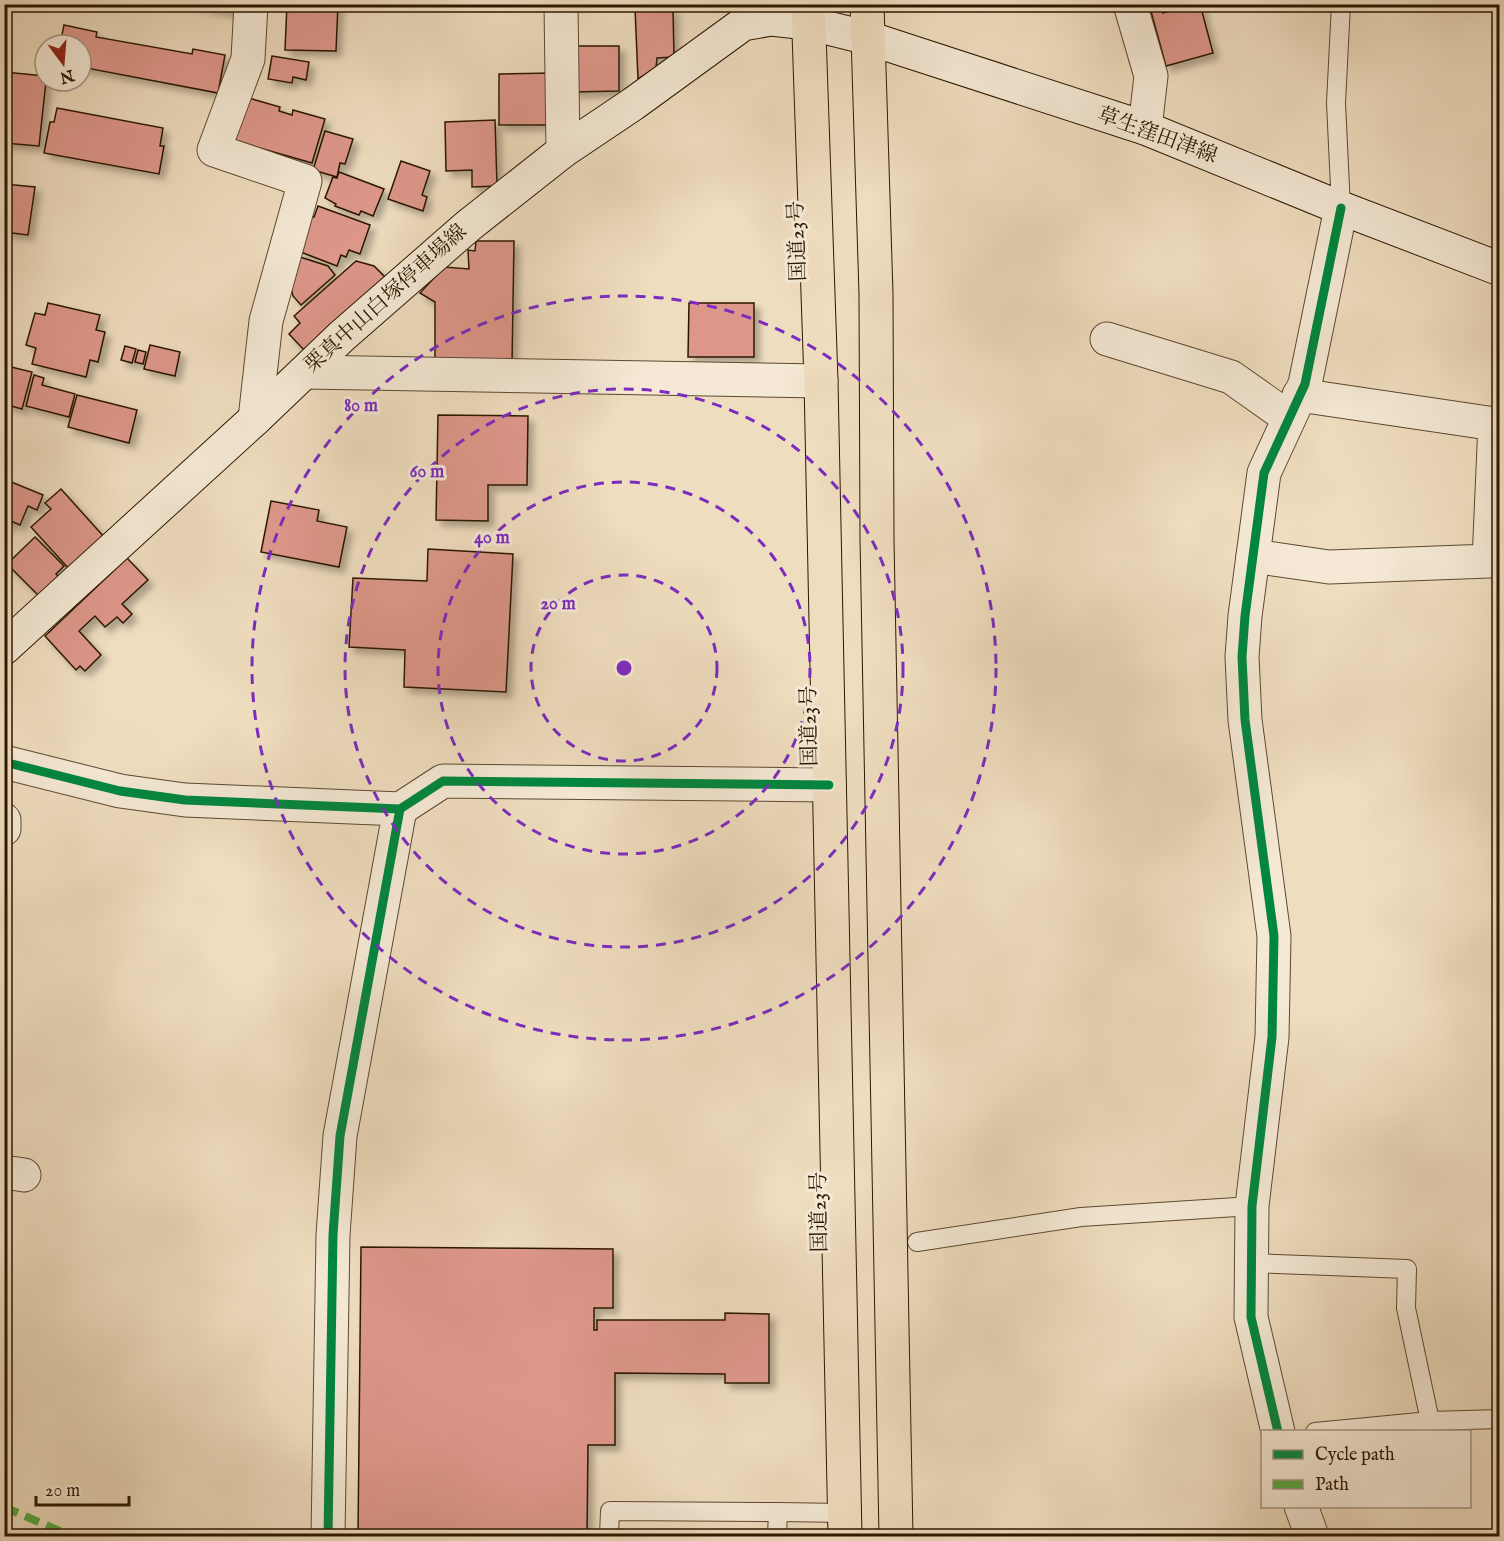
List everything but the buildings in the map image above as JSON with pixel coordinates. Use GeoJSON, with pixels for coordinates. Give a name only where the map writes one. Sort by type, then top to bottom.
{"type":"FeatureCollection","features":[{"type":"Feature","properties":{"kind":"highway"},"geometry":{"type":"LineString","coordinates":[[867,4],[876,294],[877,551],[896,1536]]}},
{"type":"Feature","properties":{"kind":"highway","name":"国道23号"},"geometry":{"type":"LineString","coordinates":[[808,14],[821,381],[845,1525]]}},
{"type":"Feature","properties":{"kind":"street"},"geometry":{"type":"LineString","coordinates":[[251,4],[248,59],[214,150],[304,181],[266,321],[255,419]]}},
{"type":"Feature","properties":{"kind":"street"},"geometry":{"type":"LineString","coordinates":[[561,4],[563,150]]}},
{"type":"Feature","properties":{"kind":"street"},"geometry":{"type":"LineString","coordinates":[[1130,4],[1151,76],[1145,128]]}},
{"type":"Feature","properties":{"kind":"street","name":"栗真中山白塚停車場線"},"geometry":{"type":"LineString","coordinates":[[4,648],[255,419],[342,336],[468,226],[563,150],[633,104],[743,24],[808,14]]}},
{"type":"Feature","properties":{"kind":"street","name":"草生窪田津線"},"geometry":{"type":"LineString","coordinates":[[808,14],[868,38],[1145,128],[1341,208],[1500,269]]}},
{"type":"Feature","properties":{"kind":"street"},"geometry":{"type":"LineString","coordinates":[[1278,1430],[1251,1317],[1252,1206],[1272,1037],[1274,936],[1245,720],[1242,657],[1245,615],[1264,473],[1305,384],[1341,208]]}},
{"type":"Feature","properties":{"kind":"street"},"geometry":{"type":"LineString","coordinates":[[1107,339],[1231,377],[1294,406],[1495,424],[1489,561],[1329,567],[1253,556]]}},
{"type":"Feature","properties":{"kind":"street"},"geometry":{"type":"LineString","coordinates":[[305,372],[821,381]]}},
{"type":"Feature","properties":{"kind":"street"},"geometry":{"type":"LineString","coordinates":[[4,762],[120,792],[185,800],[400,809],[443,781],[829,785]]}},
{"type":"Feature","properties":{"kind":"street"},"geometry":{"type":"LineString","coordinates":[[328,1536],[333,1235],[340,1136],[400,809]]}},
{"type":"Feature","properties":{"kind":"street"},"geometry":{"type":"LineString","coordinates":[[4,820],[4,829]]}},
{"type":"Feature","properties":{"kind":"street"},"geometry":{"type":"LineString","coordinates":[[1302,1508],[1312,1536]]}},
{"type":"Feature","properties":{"kind":"lane"},"geometry":{"type":"LineString","coordinates":[[1341,4],[1336,103],[1341,208]]}},
{"type":"Feature","properties":{"kind":"lane"},"geometry":{"type":"LineString","coordinates":[[917,1242],[1081,1217],[1252,1206]]}},
{"type":"Feature","properties":{"kind":"lane"},"geometry":{"type":"LineString","coordinates":[[1252,1263],[1407,1269],[1406,1308],[1430,1421]]}},
{"type":"Feature","properties":{"kind":"lane"},"geometry":{"type":"LineString","coordinates":[[1326,1430],[1430,1421],[1500,1419]]}},
{"type":"Feature","properties":{"kind":"lane"},"geometry":{"type":"LineString","coordinates":[[609,1536],[610,1511],[778,1512],[845,1525]]}},
{"type":"Feature","properties":{"kind":"lane"},"geometry":{"type":"LineString","coordinates":[[777,1536],[778,1512]]}},
{"type":"Feature","properties":{"kind":"marked path"},"geometry":{"type":"LineString","coordinates":[[4,1507],[71,1536]]}},
{"type":"Feature","properties":{"kind":"cycle path"},"geometry":{"type":"LineString","coordinates":[[1278,1430],[1251,1317],[1252,1206],[1272,1037],[1274,936],[1245,720],[1242,657],[1245,616],[1264,473],[1305,384],[1341,208]]}},
{"type":"Feature","properties":{"kind":"cycle path"},"geometry":{"type":"LineString","coordinates":[[4,762],[120,791],[185,800],[400,809],[443,781],[829,785]]}},
{"type":"Feature","properties":{"kind":"cycle path"},"geometry":{"type":"LineString","coordinates":[[328,1536],[333,1235],[340,1136],[400,809]]}}]}
